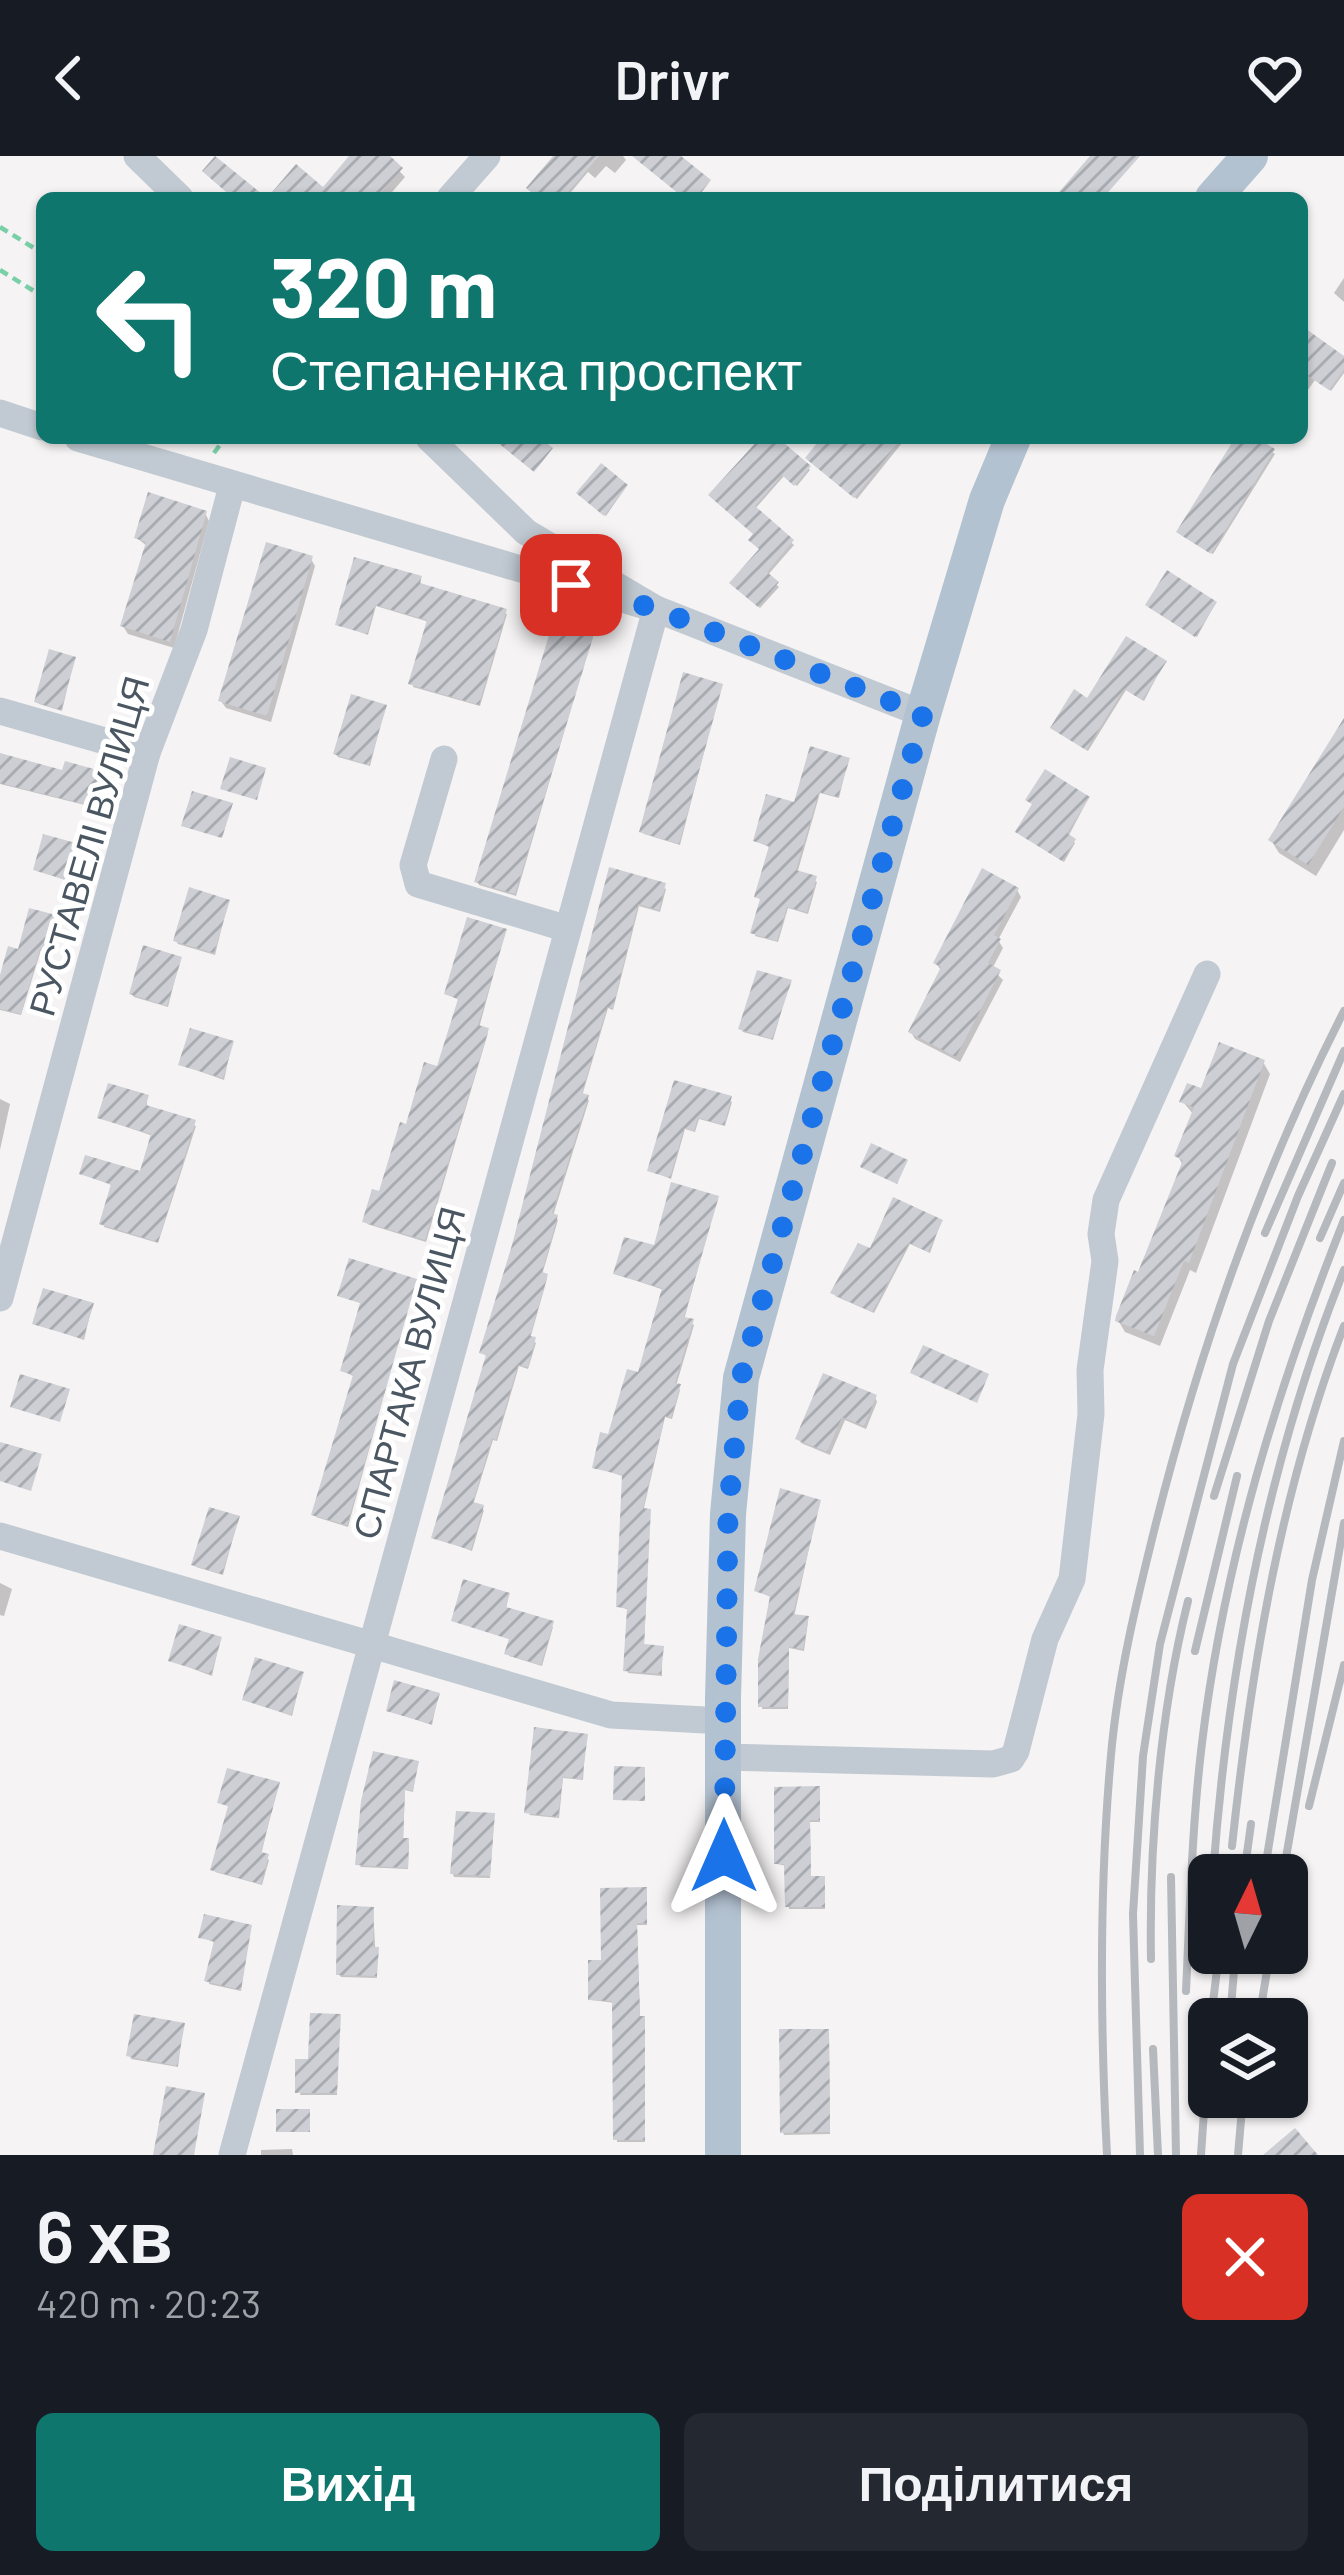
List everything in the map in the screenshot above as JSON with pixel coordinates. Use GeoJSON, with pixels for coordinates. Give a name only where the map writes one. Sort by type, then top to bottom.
{"type":"FeatureCollection","features":[{"type":"Feature","properties":{"kind":"main road"},"geometry":{"type":"LineString","coordinates":[[1219,192],[1250,156]]}},
{"type":"Feature","properties":{"kind":"main road"},"geometry":{"type":"LineString","coordinates":[[723,2155],[728,1514],[741,1378],[923,714],[987,500],[1010,444]]}},
{"type":"Feature","properties":{"kind":"street"},"geometry":{"type":"LineString","coordinates":[[137,156],[174,192]]}},
{"type":"Feature","properties":{"kind":"street"},"geometry":{"type":"LineString","coordinates":[[455,192],[487,156]]}},
{"type":"Feature","properties":{"kind":"street"},"geometry":{"type":"LineString","coordinates":[[0,413],[36,425]]}},
{"type":"Feature","properties":{"kind":"street"},"geometry":{"type":"LineString","coordinates":[[97,444],[656,609],[923,714]]}},
{"type":"Feature","properties":{"kind":"street"},"geometry":{"type":"LineString","coordinates":[[435,444],[526,532],[656,609]]}},
{"type":"Feature","properties":{"kind":"street","name":"РУСТАВЕЛІ ВУЛИЦЯ"},"geometry":{"type":"LineString","coordinates":[[0,1298],[147,753],[194,631],[232,486]]}},
{"type":"Feature","properties":{"kind":"street","name":"СПАРТАКА ВУЛИЦЯ"},"geometry":{"type":"LineString","coordinates":[[232,2155],[656,609]]}},
{"type":"Feature","properties":{"kind":"street"},"geometry":{"type":"LineString","coordinates":[[0,711],[147,753]]}},
{"type":"Feature","properties":{"kind":"street"},"geometry":{"type":"LineString","coordinates":[[444,759],[413,865],[418,884],[568,929]]}},
{"type":"Feature","properties":{"kind":"street"},"geometry":{"type":"LineString","coordinates":[[0,1535],[610,1715],[724,1739],[993,1764],[1011,1760],[1045,1639],[1072,1579],[1091,1414],[1090,1370],[1105,1261],[1101,1234],[1106,1200],[1207,974]]}},
{"type":"Feature","properties":{"kind":"path"},"geometry":{"type":"LineString","coordinates":[[0,227],[36,249]]}},
{"type":"Feature","properties":{"kind":"path"},"geometry":{"type":"LineString","coordinates":[[0,270],[36,292]]}},
{"type":"Feature","properties":{"kind":"building"},"geometry":{"type":"Polygon","coordinates":[[[215,156],[260,192],[226,192],[202,171],[215,156]]]}},
{"type":"Feature","properties":{"kind":"building"},"geometry":{"type":"Polygon","coordinates":[[[349,156],[390,156],[403,168],[381,192],[272,192],[296,164],[323,187],[349,156]]]}},
{"type":"Feature","properties":{"kind":"building"},"geometry":{"type":"Polygon","coordinates":[[[553,156],[599,156],[568,192],[526,188],[553,156]]]}},
{"type":"Feature","properties":{"kind":"building"},"geometry":{"type":"Polygon","coordinates":[[[632,156],[681,156],[711,180],[702,192],[677,192],[632,156]]]}},
{"type":"Feature","properties":{"kind":"building"},"geometry":{"type":"Polygon","coordinates":[[[1090,156],[1140,156],[1108,192],[1059,192],[1090,156]]]}},
{"type":"Feature","properties":{"kind":"building"},"geometry":{"type":"Polygon","coordinates":[[[1308,330],[1344,356],[1344,370],[1329,390],[1308,376],[1308,330]]]}},
{"type":"Feature","properties":{"kind":"building"},"geometry":{"type":"Polygon","coordinates":[[[499,444],[548,444],[553,448],[534,472],[499,444]]]}},
{"type":"Feature","properties":{"kind":"building"},"geometry":{"type":"Polygon","coordinates":[[[755,444],[785,444],[811,466],[794,486],[782,475],[755,506],[794,540],[767,572],[779,582],[758,607],[729,583],[759,549],[748,540],[753,534],[708,495],[755,444]]]}},
{"type":"Feature","properties":{"kind":"building"},"geometry":{"type":"Polygon","coordinates":[[[816,444],[897,444],[854,498],[805,458],[816,444]]]}},
{"type":"Feature","properties":{"kind":"building"},"geometry":{"type":"Polygon","coordinates":[[[1231,444],[1267,444],[1275,449],[1211,554],[1176,532],[1231,444]]]}},
{"type":"Feature","properties":{"kind":"building"},"geometry":{"type":"Polygon","coordinates":[[[601,463],[628,485],[604,516],[576,493],[601,463]]]}},
{"type":"Feature","properties":{"kind":"building"},"geometry":{"type":"Polygon","coordinates":[[[148,492],[207,511],[170,642],[120,626],[146,542],[134,538],[148,492]]]}},
{"type":"Feature","properties":{"kind":"building"},"geometry":{"type":"Polygon","coordinates":[[[266,542],[313,556],[267,716],[218,701],[266,542]]]}},
{"type":"Feature","properties":{"kind":"building"},"geometry":{"type":"Polygon","coordinates":[[[354,557],[422,576],[420,583],[507,609],[479,705],[408,684],[427,620],[375,605],[367,634],[335,625],[354,557]]]}},
{"type":"Feature","properties":{"kind":"building"},"geometry":{"type":"Polygon","coordinates":[[[1167,570],[1217,602],[1195,637],[1145,605],[1167,570]]]}},
{"type":"Feature","properties":{"kind":"building"},"geometry":{"type":"Polygon","coordinates":[[[553,622],[594,634],[515,894],[474,882],[553,622]]]}},
{"type":"Feature","properties":{"kind":"building"},"geometry":{"type":"Polygon","coordinates":[[[1126,636],[1167,661],[1142,700],[1124,689],[1086,750],[1050,728],[1074,689],[1087,698],[1126,636]]]}},
{"type":"Feature","properties":{"kind":"building"},"geometry":{"type":"Polygon","coordinates":[[[49,649],[76,657],[61,710],[34,702],[49,649]]]}},
{"type":"Feature","properties":{"kind":"building"},"geometry":{"type":"Polygon","coordinates":[[[683,672],[723,684],[679,844],[639,832],[683,672]]]}},
{"type":"Feature","properties":{"kind":"building"},"geometry":{"type":"Polygon","coordinates":[[[351,694],[387,705],[369,765],[333,754],[351,694]]]}},
{"type":"Feature","properties":{"kind":"building"},"geometry":{"type":"Polygon","coordinates":[[[1344,718],[1344,807],[1308,865],[1268,840],[1344,718]]]}},
{"type":"Feature","properties":{"kind":"building"},"geometry":{"type":"Polygon","coordinates":[[[810,746],[850,758],[838,797],[819,792],[796,870],[817,876],[807,912],[787,907],[777,941],[750,933],[760,899],[754,897],[769,846],[753,841],[766,794],[794,802],[810,746]]]}},
{"type":"Feature","properties":{"kind":"building"},"geometry":{"type":"Polygon","coordinates":[[[0,753],[62,770],[65,761],[101,771],[92,806],[0,783],[0,753]]]}},
{"type":"Feature","properties":{"kind":"building"},"geometry":{"type":"Polygon","coordinates":[[[230,757],[266,768],[257,800],[220,789],[230,757]]]}},
{"type":"Feature","properties":{"kind":"building"},"geometry":{"type":"Polygon","coordinates":[[[1045,769],[1090,797],[1067,833],[1076,839],[1062,861],[1015,832],[1032,804],[1025,800],[1045,769]]]}},
{"type":"Feature","properties":{"kind":"building"},"geometry":{"type":"Polygon","coordinates":[[[192,791],[233,803],[222,838],[181,826],[192,791]]]}},
{"type":"Feature","properties":{"kind":"building"},"geometry":{"type":"Polygon","coordinates":[[[43,834],[83,845],[73,882],[33,870],[43,834]]]}},
{"type":"Feature","properties":{"kind":"building"},"geometry":{"type":"Polygon","coordinates":[[[609,867],[666,883],[659,910],[638,904],[613,1008],[607,1007],[582,1093],[589,1095],[552,1213],[558,1215],[530,1336],[536,1337],[528,1367],[518,1365],[496,1440],[492,1438],[473,1502],[484,1505],[471,1550],[431,1538],[486,1355],[479,1353],[512,1245],[609,867]]]}},
{"type":"Feature","properties":{"kind":"building"},"geometry":{"type":"Polygon","coordinates":[[[982,868],[1019,888],[994,935],[1001,939],[988,963],[1001,970],[956,1057],[908,1032],[941,967],[933,963],[982,868]]]}},
{"type":"Feature","properties":{"kind":"building"},"geometry":{"type":"Polygon","coordinates":[[[189,887],[230,900],[214,953],[173,941],[189,887]]]}},
{"type":"Feature","properties":{"kind":"building"},"geometry":{"type":"Polygon","coordinates":[[[29,908],[60,916],[50,951],[40,949],[21,1014],[0,1009],[0,975],[8,946],[18,949],[29,908]]]}},
{"type":"Feature","properties":{"kind":"building"},"geometry":{"type":"Polygon","coordinates":[[[467,917],[507,929],[478,1025],[489,1028],[425,1240],[362,1222],[372,1189],[379,1191],[400,1122],[406,1124],[424,1062],[437,1066],[458,999],[444,994],[467,917]]]}},
{"type":"Feature","properties":{"kind":"building"},"geometry":{"type":"Polygon","coordinates":[[[143,945],[182,957],[167,1006],[129,994],[143,945]]]}},
{"type":"Feature","properties":{"kind":"building"},"geometry":{"type":"Polygon","coordinates":[[[757,970],[792,980],[772,1039],[738,1029],[757,970]]]}},
{"type":"Feature","properties":{"kind":"building"},"geometry":{"type":"Polygon","coordinates":[[[190,1028],[234,1041],[223,1078],[178,1065],[190,1028]]]}},
{"type":"Feature","properties":{"kind":"building"},"geometry":{"type":"Polygon","coordinates":[[[1219,1042],[1265,1060],[1189,1263],[1184,1261],[1154,1336],[1115,1321],[1116,1316],[1183,1160],[1174,1156],[1194,1107],[1179,1102],[1187,1083],[1201,1088],[1219,1042]]]}},
{"type":"Feature","properties":{"kind":"building"},"geometry":{"type":"Polygon","coordinates":[[[674,1080],[732,1096],[724,1125],[698,1118],[694,1131],[684,1128],[670,1178],[647,1171],[674,1080]]]}},
{"type":"Feature","properties":{"kind":"building"},"geometry":{"type":"Polygon","coordinates":[[[108,1083],[149,1095],[146,1105],[196,1120],[158,1242],[99,1224],[111,1184],[79,1174],[85,1155],[140,1171],[151,1134],[97,1118],[108,1083]]]}},
{"type":"Feature","properties":{"kind":"building"},"geometry":{"type":"Polygon","coordinates":[[[871,1143],[908,1160],[897,1184],[860,1167],[871,1143]]]}},
{"type":"Feature","properties":{"kind":"building"},"geometry":{"type":"Polygon","coordinates":[[[671,1182],[719,1196],[684,1317],[694,1319],[675,1383],[681,1384],[671,1418],[665,1416],[643,1508],[651,1509],[644,1644],[664,1646],[661,1674],[623,1671],[627,1608],[616,1607],[622,1475],[592,1468],[600,1432],[608,1434],[627,1369],[638,1372],[662,1288],[613,1274],[624,1237],[654,1245],[671,1182]]]}},
{"type":"Feature","properties":{"kind":"building"},"geometry":{"type":"Polygon","coordinates":[[[893,1197],[943,1220],[928,1252],[909,1243],[872,1312],[830,1293],[858,1243],[870,1248],[893,1197]]]}},
{"type":"Feature","properties":{"kind":"building"},"geometry":{"type":"Polygon","coordinates":[[[349,1258],[417,1279],[347,1525],[311,1515],[353,1375],[340,1371],[360,1303],[337,1296],[349,1258]]]}},
{"type":"Feature","properties":{"kind":"building"},"geometry":{"type":"Polygon","coordinates":[[[43,1288],[94,1303],[83,1339],[32,1324],[43,1288]]]}},
{"type":"Feature","properties":{"kind":"building"},"geometry":{"type":"Polygon","coordinates":[[[923,1345],[989,1374],[977,1403],[910,1373],[923,1345]]]}},
{"type":"Feature","properties":{"kind":"building"},"geometry":{"type":"Polygon","coordinates":[[[823,1373],[877,1395],[864,1426],[842,1417],[827,1452],[795,1439],[823,1373]]]}},
{"type":"Feature","properties":{"kind":"building"},"geometry":{"type":"Polygon","coordinates":[[[20,1374],[70,1389],[60,1422],[10,1407],[20,1374]]]}},
{"type":"Feature","properties":{"kind":"building"},"geometry":{"type":"Polygon","coordinates":[[[0,1442],[42,1454],[31,1491],[0,1481],[0,1442]]]}},
{"type":"Feature","properties":{"kind":"building"},"geometry":{"type":"Polygon","coordinates":[[[780,1488],[821,1500],[793,1614],[809,1616],[803,1649],[789,1647],[788,1707],[758,1707],[758,1659],[770,1596],[754,1591],[780,1488]]]}},
{"type":"Feature","properties":{"kind":"building"},"geometry":{"type":"Polygon","coordinates":[[[209,1507],[240,1516],[222,1574],[191,1565],[209,1507]]]}},
{"type":"Feature","properties":{"kind":"building"},"geometry":{"type":"Polygon","coordinates":[[[463,1579],[510,1593],[506,1607],[554,1621],[541,1665],[504,1654],[509,1639],[451,1621],[463,1579]]]}},
{"type":"Feature","properties":{"kind":"building"},"geometry":{"type":"Polygon","coordinates":[[[179,1624],[222,1637],[211,1674],[168,1661],[179,1624]]]}},
{"type":"Feature","properties":{"kind":"building"},"geometry":{"type":"Polygon","coordinates":[[[255,1657],[304,1672],[291,1715],[242,1700],[255,1657]]]}},
{"type":"Feature","properties":{"kind":"building"},"geometry":{"type":"Polygon","coordinates":[[[394,1680],[440,1693],[431,1724],[386,1711],[394,1680]]]}},
{"type":"Feature","properties":{"kind":"building"},"geometry":{"type":"Polygon","coordinates":[[[534,1727],[588,1734],[582,1779],[563,1777],[558,1817],[524,1813],[534,1727]]]}},
{"type":"Feature","properties":{"kind":"building"},"geometry":{"type":"Polygon","coordinates":[[[373,1751],[419,1761],[413,1791],[405,1789],[403,1838],[409,1838],[408,1868],[355,1865],[361,1801],[373,1751]]]}},
{"type":"Feature","properties":{"kind":"building"},"geometry":{"type":"Polygon","coordinates":[[[614,1766],[645,1767],[645,1801],[613,1800],[614,1766]]]}},
{"type":"Feature","properties":{"kind":"building"},"geometry":{"type":"Polygon","coordinates":[[[227,1768],[280,1782],[261,1852],[269,1854],[261,1884],[210,1870],[228,1806],[217,1803],[227,1768]]]}},
{"type":"Feature","properties":{"kind":"building"},"geometry":{"type":"Polygon","coordinates":[[[820,1786],[820,1820],[810,1820],[811,1876],[825,1876],[825,1907],[785,1907],[784,1864],[774,1864],[774,1787],[820,1786]]]}},
{"type":"Feature","properties":{"kind":"building"},"geometry":{"type":"Polygon","coordinates":[[[456,1811],[495,1813],[490,1876],[450,1874],[456,1811]]]}},
{"type":"Feature","properties":{"kind":"building"},"geometry":{"type":"Polygon","coordinates":[[[647,1887],[647,1923],[637,1923],[640,2016],[645,2016],[645,2140],[613,2140],[612,2001],[588,2000],[588,1960],[601,1960],[600,1888],[647,1887]]]}},
{"type":"Feature","properties":{"kind":"building"},"geometry":{"type":"Polygon","coordinates":[[[337,1905],[374,1907],[377,1976],[336,1975],[337,1905]]]}},
{"type":"Feature","properties":{"kind":"building"},"geometry":{"type":"Polygon","coordinates":[[[204,1914],[252,1925],[241,1990],[204,1981],[214,1941],[198,1938],[204,1914]]]}},
{"type":"Feature","properties":{"kind":"building"},"geometry":{"type":"Polygon","coordinates":[[[310,2013],[341,2014],[337,2093],[295,2093],[295,2059],[308,2059],[310,2013]]]}},
{"type":"Feature","properties":{"kind":"building"},"geometry":{"type":"Polygon","coordinates":[[[134,2014],[185,2023],[177,2066],[126,2056],[134,2014]]]}},
{"type":"Feature","properties":{"kind":"building"},"geometry":{"type":"Polygon","coordinates":[[[779,2029],[829,2029],[830,2132],[780,2133],[779,2029]]]}},
{"type":"Feature","properties":{"kind":"building"},"geometry":{"type":"Polygon","coordinates":[[[166,2086],[205,2093],[194,2155],[153,2155],[166,2086]]]}},
{"type":"Feature","properties":{"kind":"building"},"geometry":{"type":"Polygon","coordinates":[[[276,2109],[310,2109],[310,2132],[276,2132],[276,2109]]]}},
{"type":"Feature","properties":{"kind":"building"},"geometry":{"type":"Polygon","coordinates":[[[1295,2128],[1318,2155],[1263,2155],[1295,2128]]]}},
{"type":"Feature","properties":{"kind":"railway"},"geometry":{"type":"LineString","coordinates":[[1107,2155],[1104,1855],[1114,1725],[1129,1638],[1174,1457],[1213,1326],[1286,1135],[1344,1011]]}},
{"type":"Feature","properties":{"kind":"railway"},"geometry":{"type":"LineString","coordinates":[[1265,1233],[1344,1051]]}},
{"type":"Feature","properties":{"kind":"railway"},"geometry":{"type":"LineString","coordinates":[[1140,2155],[1133,1914],[1143,1756],[1160,1644],[1233,1364],[1298,1196],[1344,1094]]}},
{"type":"Feature","properties":{"kind":"railway"},"geometry":{"type":"LineString","coordinates":[[1214,1496],[1269,1321],[1332,1163]]}},
{"type":"Feature","properties":{"kind":"railway"},"geometry":{"type":"LineString","coordinates":[[1320,1238],[1344,1183]]}},
{"type":"Feature","properties":{"kind":"railway"},"geometry":{"type":"LineString","coordinates":[[1186,1991],[1199,1774],[1224,1609],[1275,1412],[1344,1220]]}},
{"type":"Feature","properties":{"kind":"railway"},"geometry":{"type":"LineString","coordinates":[[1215,1854],[1229,1720],[1255,1567],[1293,1417],[1344,1270]]}},
{"type":"Feature","properties":{"kind":"railway"},"geometry":{"type":"LineString","coordinates":[[1232,1846],[1271,1582],[1302,1453],[1344,1326]]}},
{"type":"Feature","properties":{"kind":"railway"},"geometry":{"type":"LineString","coordinates":[[1267,1854],[1312,1580],[1344,1441]]}},
{"type":"Feature","properties":{"kind":"railway"},"geometry":{"type":"LineString","coordinates":[[1195,1651],[1237,1476]]}},
{"type":"Feature","properties":{"kind":"railway"},"geometry":{"type":"LineString","coordinates":[[1287,1854],[1344,1523]]}},
{"type":"Feature","properties":{"kind":"railway"},"geometry":{"type":"LineString","coordinates":[[1151,1959],[1158,1779],[1188,1601]]}},
{"type":"Feature","properties":{"kind":"railway"},"geometry":{"type":"LineString","coordinates":[[1309,1806],[1344,1665]]}},
{"type":"Feature","properties":{"kind":"railway"},"geometry":{"type":"LineString","coordinates":[[1247,1854],[1251,1824]]}},
{"type":"Feature","properties":{"kind":"railway"},"geometry":{"type":"LineString","coordinates":[[1171,1877],[1176,2155]]}},
{"type":"Feature","properties":{"kind":"railway"},"geometry":{"type":"LineString","coordinates":[[1214,1998],[1216,1974]]}},
{"type":"Feature","properties":{"kind":"railway"},"geometry":{"type":"LineString","coordinates":[[1232,1998],[1234,1974]]}},
{"type":"Feature","properties":{"kind":"railway"},"geometry":{"type":"LineString","coordinates":[[1262,1998],[1266,1974]]}},
{"type":"Feature","properties":{"kind":"railway"},"geometry":{"type":"LineString","coordinates":[[1153,2049],[1158,2155]]}},
{"type":"Feature","properties":{"kind":"railway"},"geometry":{"type":"LineString","coordinates":[[1201,2155],[1204,2118]]}},
{"type":"Feature","properties":{"kind":"railway"},"geometry":{"type":"LineString","coordinates":[[1238,2155],[1241,2118]]}},
{"type":"Feature","properties":{"kind":"route"},"geometry":{"type":"LineString","coordinates":[[571,585],[656,609],[923,714],[741,1378],[728,1514],[724,1856]]}}]}
